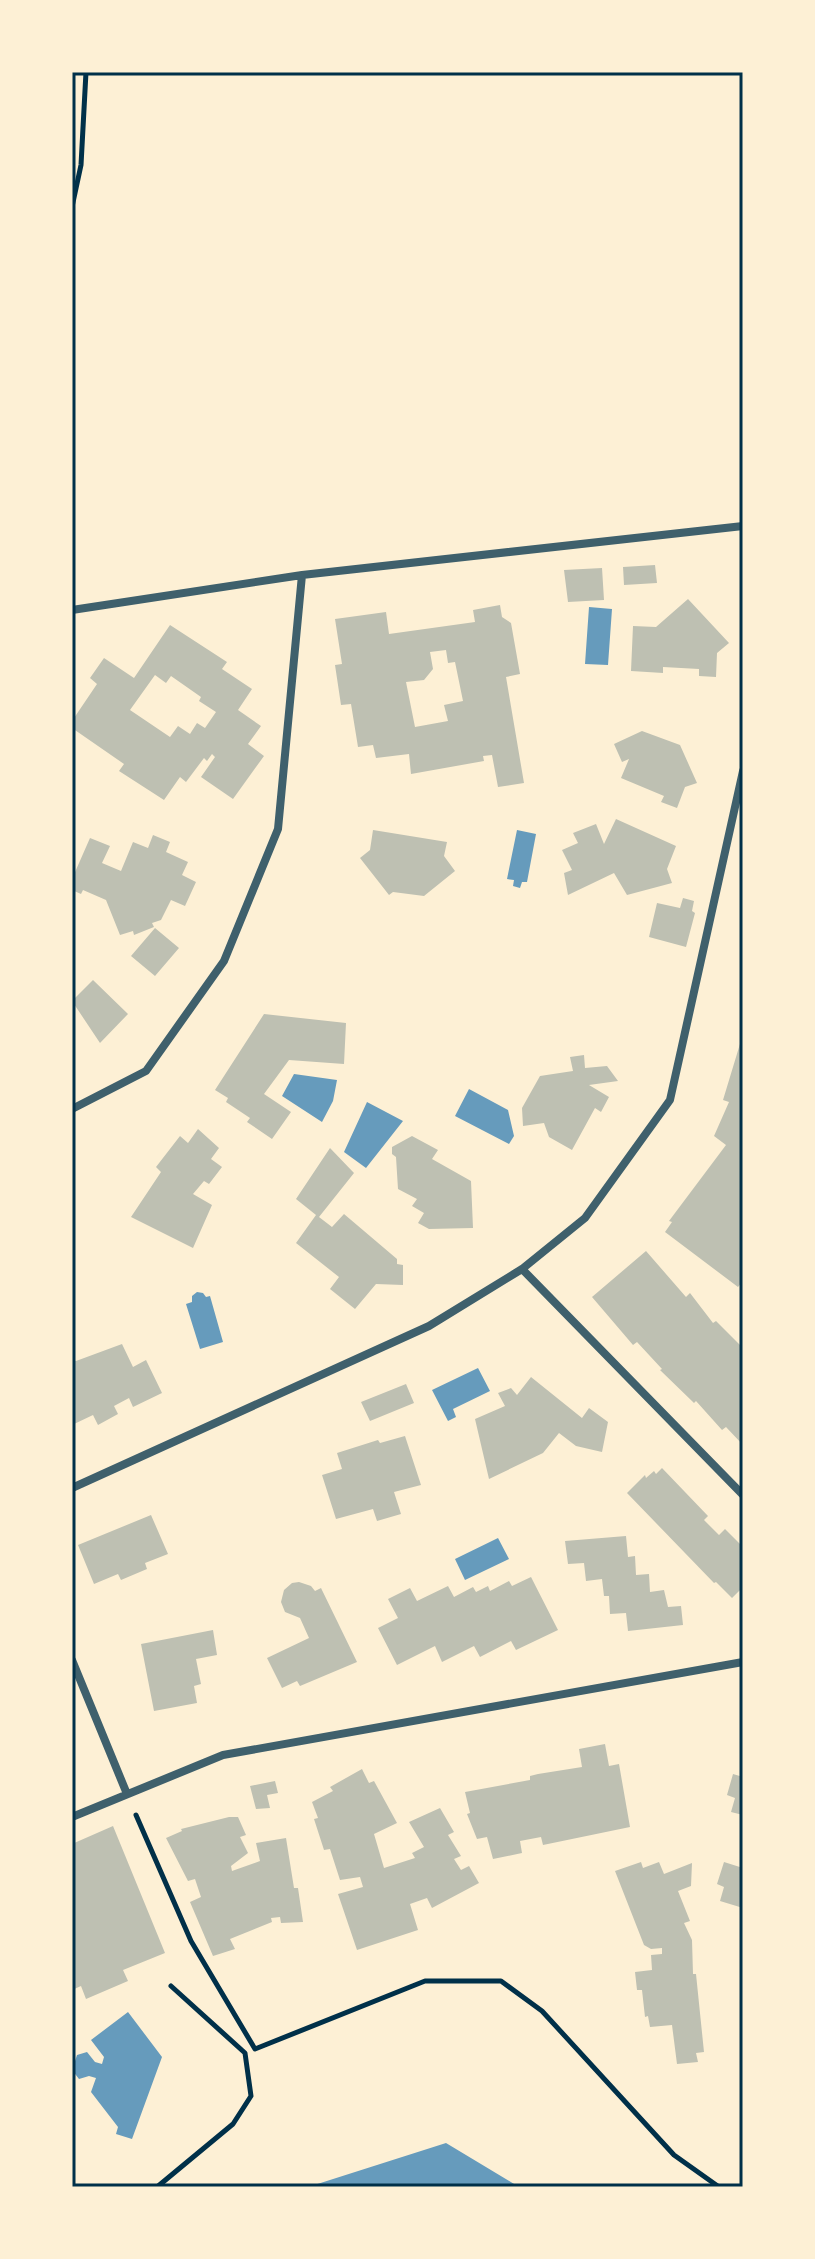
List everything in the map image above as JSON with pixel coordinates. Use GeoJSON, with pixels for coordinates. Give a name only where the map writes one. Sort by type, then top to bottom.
{"type":"FeatureCollection","features":[{"type":"Feature","properties":{"kind":"street"},"geometry":{"type":"LineString","coordinates":[[72,610],[302,575],[743,526]]}},
{"type":"Feature","properties":{"kind":"street"},"geometry":{"type":"LineString","coordinates":[[72,1109],[146,1071],[224,961],[278,829],[302,575]]}},
{"type":"Feature","properties":{"kind":"street"},"geometry":{"type":"LineString","coordinates":[[72,1488],[429,1326],[522,1269],[585,1218],[670,1100],[743,771]]}},
{"type":"Feature","properties":{"kind":"street"},"geometry":{"type":"LineString","coordinates":[[522,1269],[743,1495]]}},
{"type":"Feature","properties":{"kind":"street"},"geometry":{"type":"LineString","coordinates":[[72,1660],[127,1794]]}},
{"type":"Feature","properties":{"kind":"street"},"geometry":{"type":"LineString","coordinates":[[72,1817],[223,1755],[743,1662]]}},
{"type":"Feature","properties":{"kind":"path"},"geometry":{"type":"LineString","coordinates":[[72,207],[81,165],[86,72]]}},
{"type":"Feature","properties":{"kind":"path"},"geometry":{"type":"LineString","coordinates":[[127,1794],[191,1941],[255,2049],[425,1981],[501,1981],[542,2011],[674,2155],[719,2187]]}},
{"type":"Feature","properties":{"kind":"path"},"geometry":{"type":"LineString","coordinates":[[157,2187],[233,2124],[251,2096],[245,2053],[171,1986]]}},
{"type":"Feature","properties":{"kind":"water"},"geometry":{"type":"Polygon","coordinates":[[[589,607],[612,609],[608,665],[585,664],[589,607]]]}},
{"type":"Feature","properties":{"kind":"water"},"geometry":{"type":"Polygon","coordinates":[[[517,830],[536,834],[527,882],[522,882],[520,888],[513,886],[514,880],[507,879],[517,830]]]}},
{"type":"Feature","properties":{"kind":"water"},"geometry":{"type":"Polygon","coordinates":[[[294,1074],[337,1080],[333,1101],[322,1122],[282,1096],[294,1074]]]}},
{"type":"Feature","properties":{"kind":"water"},"geometry":{"type":"Polygon","coordinates":[[[469,1089],[508,1110],[514,1136],[509,1144],[455,1116],[469,1089]]]}},
{"type":"Feature","properties":{"kind":"water"},"geometry":{"type":"Polygon","coordinates":[[[367,1102],[403,1121],[366,1168],[344,1152],[367,1102]]]}},
{"type":"Feature","properties":{"kind":"water"},"geometry":{"type":"Polygon","coordinates":[[[197,1292],[210,1296],[223,1342],[200,1349],[186,1304],[192,1302],[192,1296],[197,1292]]]}},
{"type":"Feature","properties":{"kind":"water"},"geometry":{"type":"Polygon","coordinates":[[[478,1368],[490,1391],[453,1409],[456,1417],[448,1421],[432,1390],[478,1368]]]}},
{"type":"Feature","properties":{"kind":"water"},"geometry":{"type":"Polygon","coordinates":[[[498,1538],[509,1559],[465,1580],[455,1559],[498,1538]]]}},
{"type":"Feature","properties":{"kind":"water"},"geometry":{"type":"Polygon","coordinates":[[[128,2012],[162,2057],[132,2139],[116,2134],[118,2127],[91,2092],[96,2078],[89,2076],[79,2079],[72,2070],[77,2055],[87,2052],[95,2062],[102,2064],[104,2057],[91,2040],[128,2012]]]}},
{"type":"Feature","properties":{"kind":"water"},"geometry":{"type":"Polygon","coordinates":[[[446,2143],[519,2187],[308,2187],[446,2143]]]}},
{"type":"Feature","properties":{"kind":"building"},"geometry":{"type":"Polygon","coordinates":[[[655,565],[657,583],[624,585],[623,567],[655,565]]]}},
{"type":"Feature","properties":{"kind":"building"},"geometry":{"type":"Polygon","coordinates":[[[602,568],[604,600],[568,602],[564,570],[602,568]]]}},
{"type":"Feature","properties":{"kind":"building"},"geometry":{"type":"Polygon","coordinates":[[[688,599],[729,643],[717,653],[716,677],[699,676],[699,669],[663,667],[663,673],[631,671],[633,626],[656,627],[688,599]]]}},
{"type":"Feature","properties":{"kind":"building"},"geometry":{"type":"Polygon","coordinates":[[[500,605],[502,617],[511,623],[520,674],[506,677],[524,783],[498,787],[492,755],[483,756],[484,761],[411,774],[409,754],[376,758],[373,745],[358,747],[351,704],[341,705],[335,665],[342,664],[335,619],[386,612],[389,634],[475,622],[473,610],[500,605]],[[446,650],[430,652],[433,669],[424,680],[406,682],[415,727],[448,721],[444,705],[463,701],[455,662],[448,663],[446,650]]]}},
{"type":"Feature","properties":{"kind":"building"},"geometry":{"type":"Polygon","coordinates":[[[170,625],[227,662],[222,669],[252,689],[238,710],[261,726],[248,744],[264,756],[233,799],[201,777],[215,757],[212,754],[207,761],[204,758],[186,782],[180,777],[164,800],[119,771],[124,764],[72,728],[72,721],[97,684],[90,678],[104,658],[134,678],[170,625]],[[155,675],[130,710],[170,737],[178,726],[190,734],[197,723],[205,728],[216,712],[171,676],[166,683],[155,675]]]}},
{"type":"Feature","properties":{"kind":"building"},"geometry":{"type":"Polygon","coordinates":[[[642,731],[680,745],[697,783],[685,787],[677,808],[661,802],[664,796],[621,778],[629,759],[622,762],[614,744],[642,731]]]}},
{"type":"Feature","properties":{"kind":"building"},"geometry":{"type":"Polygon","coordinates":[[[616,819],[676,846],[667,869],[672,883],[627,895],[614,873],[568,895],[564,873],[572,870],[562,850],[578,843],[573,833],[596,824],[604,844],[616,819]]]}},
{"type":"Feature","properties":{"kind":"building"},"geometry":{"type":"Polygon","coordinates":[[[373,830],[447,842],[444,856],[455,871],[424,896],[393,892],[389,895],[360,858],[370,850],[373,830]]]}},
{"type":"Feature","properties":{"kind":"building"},"geometry":{"type":"Polygon","coordinates":[[[153,835],[170,842],[166,852],[188,862],[182,875],[196,882],[185,906],[171,900],[161,920],[152,923],[154,927],[134,935],[133,931],[120,935],[106,900],[83,890],[81,894],[72,890],[72,879],[90,838],[110,846],[102,863],[121,871],[133,842],[148,848],[153,835]]]}},
{"type":"Feature","properties":{"kind":"building"},"geometry":{"type":"Polygon","coordinates":[[[683,898],[694,901],[692,911],[695,913],[686,947],[649,937],[657,903],[680,908],[683,898]]]}},
{"type":"Feature","properties":{"kind":"building"},"geometry":{"type":"Polygon","coordinates":[[[155,928],[179,948],[155,976],[131,956],[155,928]]]}},
{"type":"Feature","properties":{"kind":"building"},"geometry":{"type":"Polygon","coordinates":[[[93,980],[128,1014],[100,1043],[72,1001],[93,980]]]}},
{"type":"Feature","properties":{"kind":"building"},"geometry":{"type":"Polygon","coordinates":[[[264,1014],[346,1023],[344,1064],[289,1060],[264,1094],[291,1112],[272,1139],[247,1122],[250,1118],[226,1102],[228,1098],[215,1090],[264,1014]]]}},
{"type":"Feature","properties":{"kind":"building"},"geometry":{"type":"Polygon","coordinates":[[[743,1034],[743,1281],[738,1287],[665,1232],[672,1222],[669,1221],[726,1145],[714,1136],[729,1102],[723,1100],[743,1034]]]}},
{"type":"Feature","properties":{"kind":"building"},"geometry":{"type":"Polygon","coordinates":[[[584,1055],[585,1068],[607,1066],[618,1081],[589,1085],[609,1097],[601,1112],[595,1108],[572,1150],[549,1137],[544,1123],[523,1126],[522,1108],[540,1076],[573,1071],[570,1057],[584,1055]]]}},
{"type":"Feature","properties":{"kind":"building"},"geometry":{"type":"Polygon","coordinates":[[[198,1129],[219,1148],[211,1159],[222,1167],[209,1184],[204,1181],[193,1194],[212,1205],[193,1248],[131,1217],[161,1172],[156,1167],[180,1136],[188,1143],[198,1129]]]}},
{"type":"Feature","properties":{"kind":"building"},"geometry":{"type":"Polygon","coordinates":[[[412,1136],[438,1150],[432,1159],[471,1181],[473,1228],[429,1229],[418,1223],[424,1213],[412,1206],[417,1199],[398,1189],[396,1157],[392,1154],[392,1147],[412,1136]]]}},
{"type":"Feature","properties":{"kind":"building"},"geometry":{"type":"Polygon","coordinates":[[[330,1148],[354,1173],[319,1217],[332,1227],[344,1214],[397,1259],[397,1264],[403,1265],[403,1285],[376,1284],[355,1309],[330,1289],[339,1277],[296,1243],[316,1215],[296,1199],[330,1148]]]}},
{"type":"Feature","properties":{"kind":"building"},"geometry":{"type":"Polygon","coordinates":[[[646,1251],[686,1297],[690,1293],[713,1323],[716,1321],[743,1348],[743,1445],[726,1427],[722,1430],[696,1401],[694,1403],[660,1370],[637,1342],[633,1345],[592,1297],[646,1251]]]}},
{"type":"Feature","properties":{"kind":"building"},"geometry":{"type":"Polygon","coordinates":[[[122,1344],[133,1367],[146,1360],[162,1393],[133,1407],[129,1398],[114,1406],[118,1414],[98,1425],[93,1415],[72,1425],[72,1360],[122,1344]]]}},
{"type":"Feature","properties":{"kind":"building"},"geometry":{"type":"Polygon","coordinates":[[[531,1377],[582,1418],[589,1408],[608,1422],[602,1452],[576,1446],[559,1433],[543,1453],[489,1479],[475,1419],[505,1406],[498,1393],[511,1388],[517,1395],[531,1377]]]}},
{"type":"Feature","properties":{"kind":"building"},"geometry":{"type":"Polygon","coordinates":[[[406,1384],[414,1403],[370,1421],[361,1402],[406,1384]]]}},
{"type":"Feature","properties":{"kind":"building"},"geometry":{"type":"Polygon","coordinates":[[[405,1436],[421,1485],[394,1492],[401,1514],[377,1521],[373,1509],[336,1519],[322,1475],[342,1469],[337,1453],[378,1440],[380,1443],[405,1436]]]}},
{"type":"Feature","properties":{"kind":"building"},"geometry":{"type":"Polygon","coordinates":[[[662,1468],[708,1516],[704,1520],[719,1535],[725,1529],[743,1547],[743,1587],[732,1598],[627,1493],[645,1475],[646,1478],[654,1471],[656,1474],[662,1468]]]}},
{"type":"Feature","properties":{"kind":"building"},"geometry":{"type":"Polygon","coordinates":[[[151,1515],[168,1554],[145,1563],[147,1569],[121,1580],[118,1574],[94,1584],[78,1545],[151,1515]]]}},
{"type":"Feature","properties":{"kind":"building"},"geometry":{"type":"Polygon","coordinates":[[[626,1536],[628,1557],[635,1556],[636,1575],[649,1574],[650,1592],[664,1590],[668,1607],[681,1606],[683,1625],[628,1631],[626,1613],[610,1614],[609,1596],[604,1596],[602,1579],[586,1581],[584,1563],[568,1564],[565,1541],[626,1536]]]}},
{"type":"Feature","properties":{"kind":"building"},"geometry":{"type":"Polygon","coordinates":[[[531,1577],[558,1630],[516,1650],[511,1641],[480,1657],[474,1646],[442,1662],[435,1646],[397,1665],[378,1628],[398,1618],[388,1599],[410,1588],[417,1601],[448,1586],[454,1597],[473,1587],[476,1592],[488,1586],[490,1591],[509,1581],[512,1586],[531,1577]]]}},
{"type":"Feature","properties":{"kind":"building"},"geometry":{"type":"Polygon","coordinates":[[[299,1582],[315,1591],[321,1588],[357,1662],[300,1686],[297,1681],[282,1688],[267,1658],[309,1638],[300,1618],[285,1612],[281,1602],[284,1590],[292,1583],[299,1582]]]}},
{"type":"Feature","properties":{"kind":"building"},"geometry":{"type":"Polygon","coordinates":[[[213,1630],[217,1655],[196,1659],[201,1684],[194,1686],[197,1703],[154,1711],[141,1644],[213,1630]]]}},
{"type":"Feature","properties":{"kind":"building"},"geometry":{"type":"Polygon","coordinates":[[[605,1744],[609,1766],[619,1764],[630,1827],[543,1845],[541,1837],[520,1841],[522,1853],[493,1859],[487,1837],[477,1839],[467,1814],[470,1813],[465,1792],[582,1767],[579,1749],[605,1744]]]}},
{"type":"Feature","properties":{"kind":"building"},"geometry":{"type":"Polygon","coordinates":[[[362,1769],[369,1783],[374,1781],[397,1823],[374,1834],[384,1868],[415,1858],[412,1853],[424,1847],[409,1822],[440,1808],[454,1832],[448,1835],[461,1856],[454,1859],[461,1870],[469,1866],[479,1883],[432,1908],[427,1898],[410,1904],[418,1930],[357,1950],[338,1894],[363,1887],[360,1877],[340,1880],[330,1849],[324,1850],[312,1802],[333,1791],[330,1787],[362,1769]]]}},
{"type":"Feature","properties":{"kind":"building"},"geometry":{"type":"Polygon","coordinates":[[[733,1774],[743,1777],[743,1815],[731,1812],[735,1798],[727,1795],[733,1774]]]}},
{"type":"Feature","properties":{"kind":"building"},"geometry":{"type":"Polygon","coordinates":[[[275,1781],[278,1793],[267,1795],[270,1808],[256,1809],[250,1786],[275,1781]]]}},
{"type":"Feature","properties":{"kind":"building"},"geometry":{"type":"Polygon","coordinates":[[[238,1817],[246,1835],[240,1837],[248,1853],[231,1866],[232,1871],[260,1861],[256,1843],[286,1838],[303,1922],[281,1923],[280,1917],[271,1918],[272,1922],[230,1939],[235,1949],[213,1956],[190,1902],[201,1897],[195,1879],[188,1881],[166,1838],[181,1829],[238,1817]]]}},
{"type":"Feature","properties":{"kind":"building"},"geometry":{"type":"Polygon","coordinates":[[[113,1826],[165,1953],[123,1970],[128,1981],[86,1999],[81,1986],[72,1990],[72,1844],[113,1826]]]}},
{"type":"Feature","properties":{"kind":"building"},"geometry":{"type":"Polygon","coordinates":[[[641,1862],[643,1868],[659,1862],[664,1874],[692,1863],[691,1886],[678,1891],[690,1921],[684,1923],[692,1940],[693,1974],[696,1974],[704,2052],[696,2053],[698,2062],[677,2064],[672,2025],[650,2027],[648,2016],[645,2017],[642,1990],[637,1990],[635,1972],[652,1970],[651,1955],[662,1954],[662,1948],[651,1949],[644,1945],[615,1871],[641,1862]]]}},
{"type":"Feature","properties":{"kind":"building"},"geometry":{"type":"Polygon","coordinates":[[[724,1862],[743,1868],[743,1908],[720,1901],[724,1887],[717,1884],[724,1862]]]}}]}
